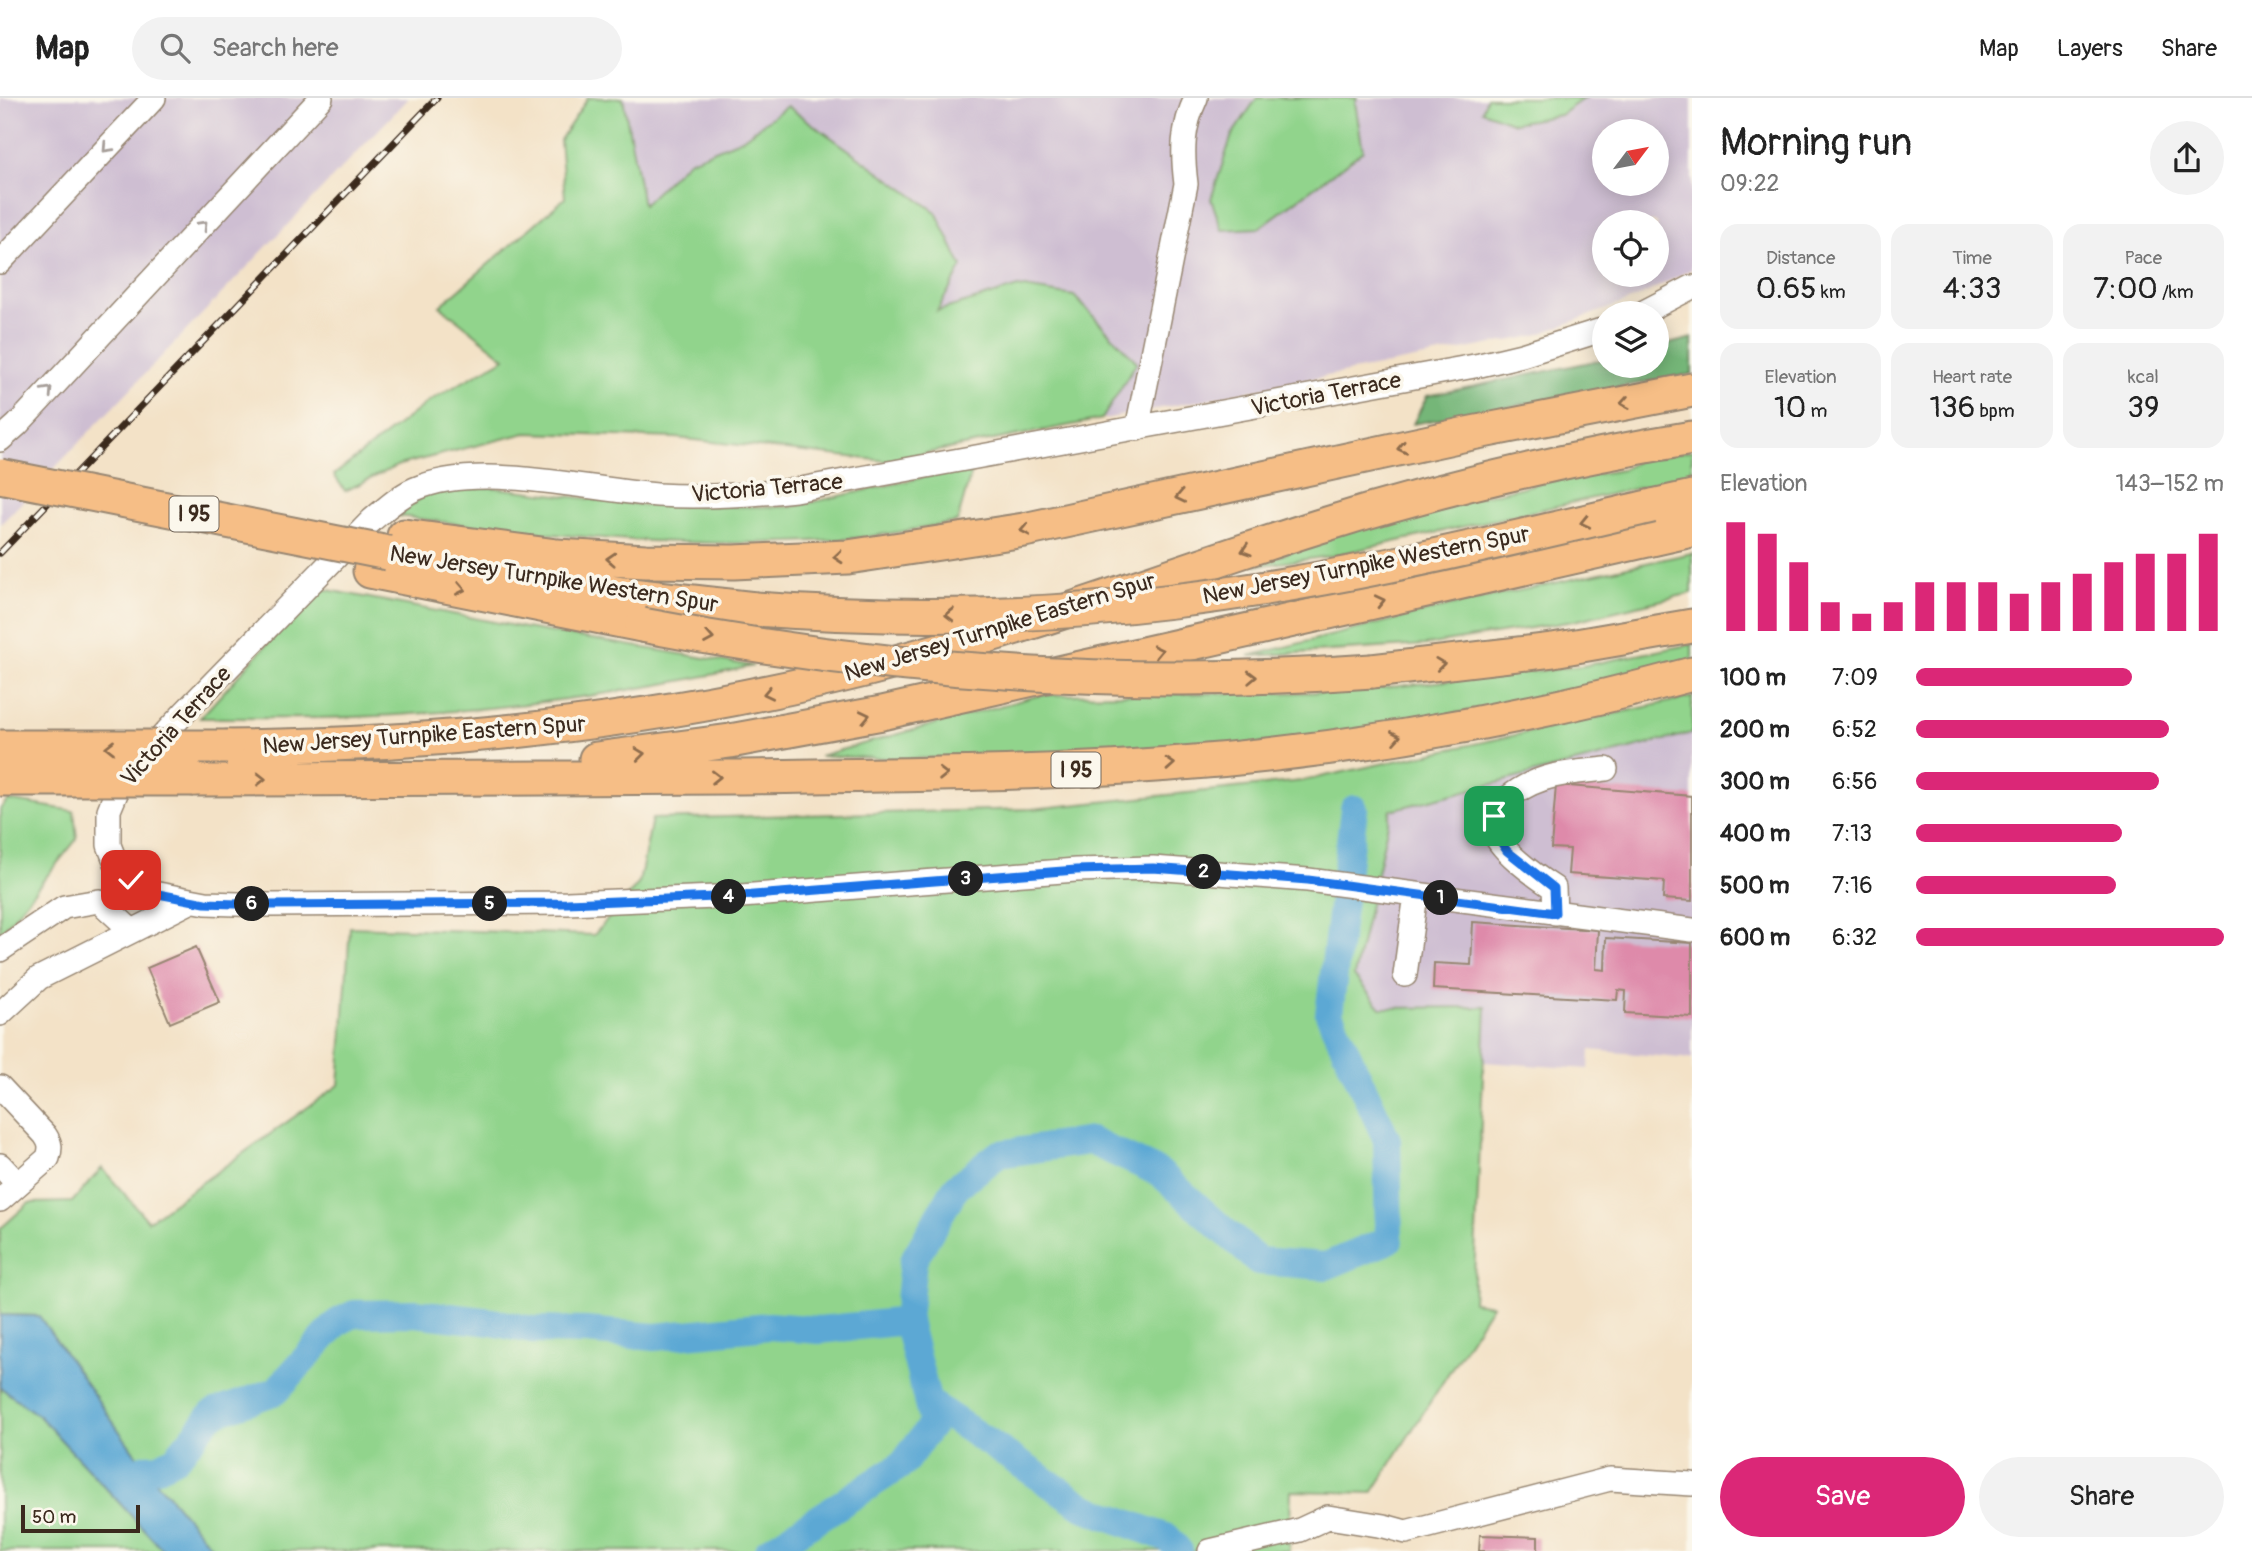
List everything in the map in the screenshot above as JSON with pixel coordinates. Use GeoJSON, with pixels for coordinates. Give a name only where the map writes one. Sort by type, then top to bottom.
{"type":"FeatureCollection","features":[{"type":"Feature","properties":{"kind":"highway"},"geometry":{"type":"LineString","coordinates":[[387,554],[557,556],[646,561],[791,561],[906,549],[1092,516],[1462,435],[1692,390]]}},
{"type":"Feature","properties":{"kind":"highway"},"geometry":{"type":"LineString","coordinates":[[1298,533],[1395,485],[1518,452],[1692,415]]}},
{"type":"Feature","properties":{"kind":"highway","name":"New Jersey Turnpike Eastern Spur"},"geometry":{"type":"LineString","coordinates":[[0,747],[345,745],[521,732],[627,718],[755,695],[884,665],[987,636],[1381,508],[1487,479],[1591,456],[1692,438]]}},
{"type":"Feature","properties":{"kind":"highway","name":"I 95"},"geometry":{"type":"LineString","coordinates":[[0,476],[159,508],[233,509],[387,554]]}},
{"type":"Feature","properties":{"kind":"highway","name":"New Jersey Turnpike Western Spur"},"geometry":{"type":"LineString","coordinates":[[0,498],[387,554],[597,590],[755,609],[876,615],[950,615],[1058,612],[1136,606],[1245,592],[1353,573],[1692,498]]}},
{"type":"Feature","properties":{"kind":"highway"},"geometry":{"type":"LineString","coordinates":[[451,779],[706,745],[858,718],[1692,530]]}},
{"type":"Feature","properties":{"kind":"highway","name":"New Jersey Turnpike Western Spur"},"geometry":{"type":"LineString","coordinates":[[387,554],[642,625],[819,655],[981,672],[1154,679],[1372,671],[1517,655],[1692,626]]}},
{"type":"Feature","properties":{"kind":"highway"},"geometry":{"type":"LineString","coordinates":[[1517,655],[1573,633],[1692,607]]}},
{"type":"Feature","properties":{"kind":"highway","name":"New Jersey Turnpike Eastern Spur"},"geometry":{"type":"LineString","coordinates":[[0,779],[918,775],[1101,769],[1323,748],[1432,731],[1553,708],[1692,674]]}},
{"type":"Feature","properties":{"kind":"street"},"geometry":{"type":"LineString","coordinates":[[0,262],[154,98]]}},
{"type":"Feature","properties":{"kind":"street"},"geometry":{"type":"LineString","coordinates":[[0,440],[17,425],[321,98]]}},
{"type":"Feature","properties":{"kind":"street"},"geometry":{"type":"LineString","coordinates":[[1136,429],[1186,184],[1182,150],[1188,114],[1196,98]]}},
{"type":"Feature","properties":{"kind":"street"},"geometry":{"type":"LineString","coordinates":[[1665,301],[1692,287]]}},
{"type":"Feature","properties":{"kind":"street","name":"Victoria Terrace"},"geometry":{"type":"LineString","coordinates":[[1592,333],[1480,365],[847,482],[748,495],[659,495],[502,478],[471,477],[437,481],[414,490],[372,520],[132,769],[117,791],[109,810],[109,845],[116,863],[131,880],[153,893],[192,901],[281,905],[662,900],[1119,868],[1308,880],[1692,930]]}},
{"type":"Feature","properties":{"kind":"street"},"geometry":{"type":"LineString","coordinates":[[1555,913],[1554,888],[1507,851],[1493,830],[1494,816],[1511,793],[1551,776],[1606,769]]}},
{"type":"Feature","properties":{"kind":"street"},"geometry":{"type":"LineString","coordinates":[[1405,975],[1416,894]]}},
{"type":"Feature","properties":{"kind":"street"},"geometry":{"type":"LineString","coordinates":[[0,950],[64,907],[99,901],[132,930]]}},
{"type":"Feature","properties":{"kind":"street"},"geometry":{"type":"LineString","coordinates":[[0,1014],[39,978],[192,901]]}},
{"type":"Feature","properties":{"kind":"street"},"geometry":{"type":"LineString","coordinates":[[0,1087],[50,1143],[48,1158],[0,1200]]}},
{"type":"Feature","properties":{"kind":"street"},"geometry":{"type":"LineString","coordinates":[[0,1165],[18,1184]]}},
{"type":"Feature","properties":{"kind":"street"},"geometry":{"type":"LineString","coordinates":[[1210,1551],[1300,1530],[1328,1517],[1406,1532],[1611,1479],[1692,1484]]}},
{"type":"Feature","properties":{"kind":"shaded area"},"geometry":{"type":"Polygon","coordinates":[[[0,98],[409,98],[0,525],[0,98]]]}},
{"type":"Feature","properties":{"kind":"shaded area"},"geometry":{"type":"Polygon","coordinates":[[[623,98],[1692,98],[1692,269],[1669,281],[1669,210],[1592,210],[1592,287],[1657,287],[1636,298],[1628,301],[1592,301],[1592,314],[1534,336],[886,461],[643,205],[623,98]]]}},
{"type":"Feature","properties":{"kind":"shaded area"},"geometry":{"type":"Polygon","coordinates":[[[1692,733],[1692,1059],[1590,1050],[1589,1069],[1483,1062],[1485,1007],[1381,1008],[1354,976],[1392,810],[1692,733]]]}},
{"type":"Feature","properties":{"kind":"green space"},"geometry":{"type":"Polygon","coordinates":[[[588,98],[623,98],[643,205],[688,161],[742,139],[787,106],[936,212],[962,267],[937,311],[1018,287],[1074,296],[1137,362],[1102,419],[886,461],[676,438],[526,433],[399,465],[345,491],[334,475],[429,401],[505,358],[440,306],[565,198],[560,140],[588,98]]]}},
{"type":"Feature","properties":{"kind":"green space"},"geometry":{"type":"Polygon","coordinates":[[[1257,98],[1357,98],[1355,102],[1363,151],[1259,228],[1222,230],[1211,199],[1232,135],[1257,98]]]}},
{"type":"Feature","properties":{"kind":"green space"},"geometry":{"type":"Polygon","coordinates":[[[1487,98],[1584,98],[1560,115],[1514,123],[1482,111],[1487,98]]]}},
{"type":"Feature","properties":{"kind":"green space"},"geometry":{"type":"Polygon","coordinates":[[[1692,338],[1692,374],[1413,424],[1427,396],[1592,362],[1592,378],[1669,378],[1669,344],[1692,338]]]}},
{"type":"Feature","properties":{"kind":"green space"},"geometry":{"type":"Polygon","coordinates":[[[1692,450],[1692,476],[1331,556],[1256,566],[1319,539],[1439,506],[1549,481],[1622,470],[1639,460],[1692,450]]]}},
{"type":"Feature","properties":{"kind":"green space"},"geometry":{"type":"Polygon","coordinates":[[[973,466],[957,522],[846,539],[734,543],[622,540],[399,516],[429,491],[489,487],[643,505],[791,507],[973,466]]]}},
{"type":"Feature","properties":{"kind":"green space"},"geometry":{"type":"Polygon","coordinates":[[[1692,553],[1692,593],[1574,621],[1426,645],[1249,656],[1453,605],[1692,553]]]}},
{"type":"Feature","properties":{"kind":"green space"},"geometry":{"type":"Polygon","coordinates":[[[323,589],[525,628],[753,666],[605,694],[455,711],[354,717],[200,718],[297,611],[323,589]]]}},
{"type":"Feature","properties":{"kind":"green space"},"geometry":{"type":"Polygon","coordinates":[[[1692,644],[1692,668],[1317,740],[1157,751],[905,759],[819,756],[1040,695],[1346,692],[1582,666],[1692,644]]]}},
{"type":"Feature","properties":{"kind":"green space"},"geometry":{"type":"Polygon","coordinates":[[[1692,697],[1692,733],[1391,810],[1354,976],[1381,1008],[1486,1007],[1473,1302],[1492,1305],[1372,1493],[1291,1491],[1289,1551],[215,1551],[145,1468],[39,1316],[0,1315],[0,1229],[29,1203],[72,1202],[102,1168],[148,1221],[339,1085],[350,927],[594,935],[639,883],[652,819],[1032,809],[1302,781],[1692,697]]]}},
{"type":"Feature","properties":{"kind":"green space"},"geometry":{"type":"Polygon","coordinates":[[[8,800],[74,811],[77,839],[0,934],[0,809],[8,800]]]}},
{"type":"Feature","properties":{"kind":"green space"},"geometry":{"type":"Polygon","coordinates":[[[0,1387],[40,1417],[164,1551],[0,1551],[0,1387]]]}},
{"type":"Feature","properties":{"kind":"water"},"geometry":{"type":"Polygon","coordinates":[[[0,1315],[39,1316],[145,1468],[215,1551],[164,1551],[40,1417],[0,1387],[0,1315]]]}},
{"type":"Feature","properties":{"kind":"building"},"geometry":{"type":"Polygon","coordinates":[[[1556,785],[1692,796],[1692,901],[1663,899],[1664,881],[1568,874],[1570,849],[1551,848],[1556,785]]]}},
{"type":"Feature","properties":{"kind":"building"},"geometry":{"type":"Polygon","coordinates":[[[1473,922],[1598,930],[1596,969],[1605,970],[1606,938],[1692,943],[1692,1017],[1625,1013],[1626,991],[1618,990],[1617,1000],[1433,989],[1434,963],[1471,965],[1473,922]]]}},
{"type":"Feature","properties":{"kind":"building"},"geometry":{"type":"Polygon","coordinates":[[[196,947],[220,1002],[170,1023],[147,968],[196,947]]]}},
{"type":"Feature","properties":{"kind":"building"},"geometry":{"type":"Polygon","coordinates":[[[1480,1535],[1538,1537],[1538,1551],[1479,1551],[1480,1535]]]}},
{"type":"Feature","properties":{"kind":"waterway"},"geometry":{"type":"LineString","coordinates":[[768,1551],[903,1464],[933,1423],[907,1321],[913,1261],[956,1187],[999,1154],[1090,1141],[1160,1173],[1258,1261],[1326,1266],[1389,1240],[1387,1140],[1329,1014],[1354,809]]}},
{"type":"Feature","properties":{"kind":"waterway"},"geometry":{"type":"LineString","coordinates":[[145,1468],[159,1467],[176,1458],[212,1414],[276,1391],[338,1322],[354,1314],[415,1313],[492,1322],[532,1330],[655,1337],[769,1326],[819,1330],[907,1321]]}},
{"type":"Feature","properties":{"kind":"waterway"},"geometry":{"type":"LineString","coordinates":[[928,1402],[1086,1508],[1168,1538],[1179,1551]]}},
{"type":"Feature","properties":{"kind":"railway"},"geometry":{"type":"LineString","coordinates":[[0,553],[437,98]]}},
{"type":"Feature","properties":{"kind":"route"},"geometry":{"type":"LineString","coordinates":[[131,880],[153,893],[205,903],[567,903],[741,896],[1076,870],[1153,868],[1308,880],[1555,913],[1554,888],[1507,851],[1493,830],[1494,816]]}}]}
